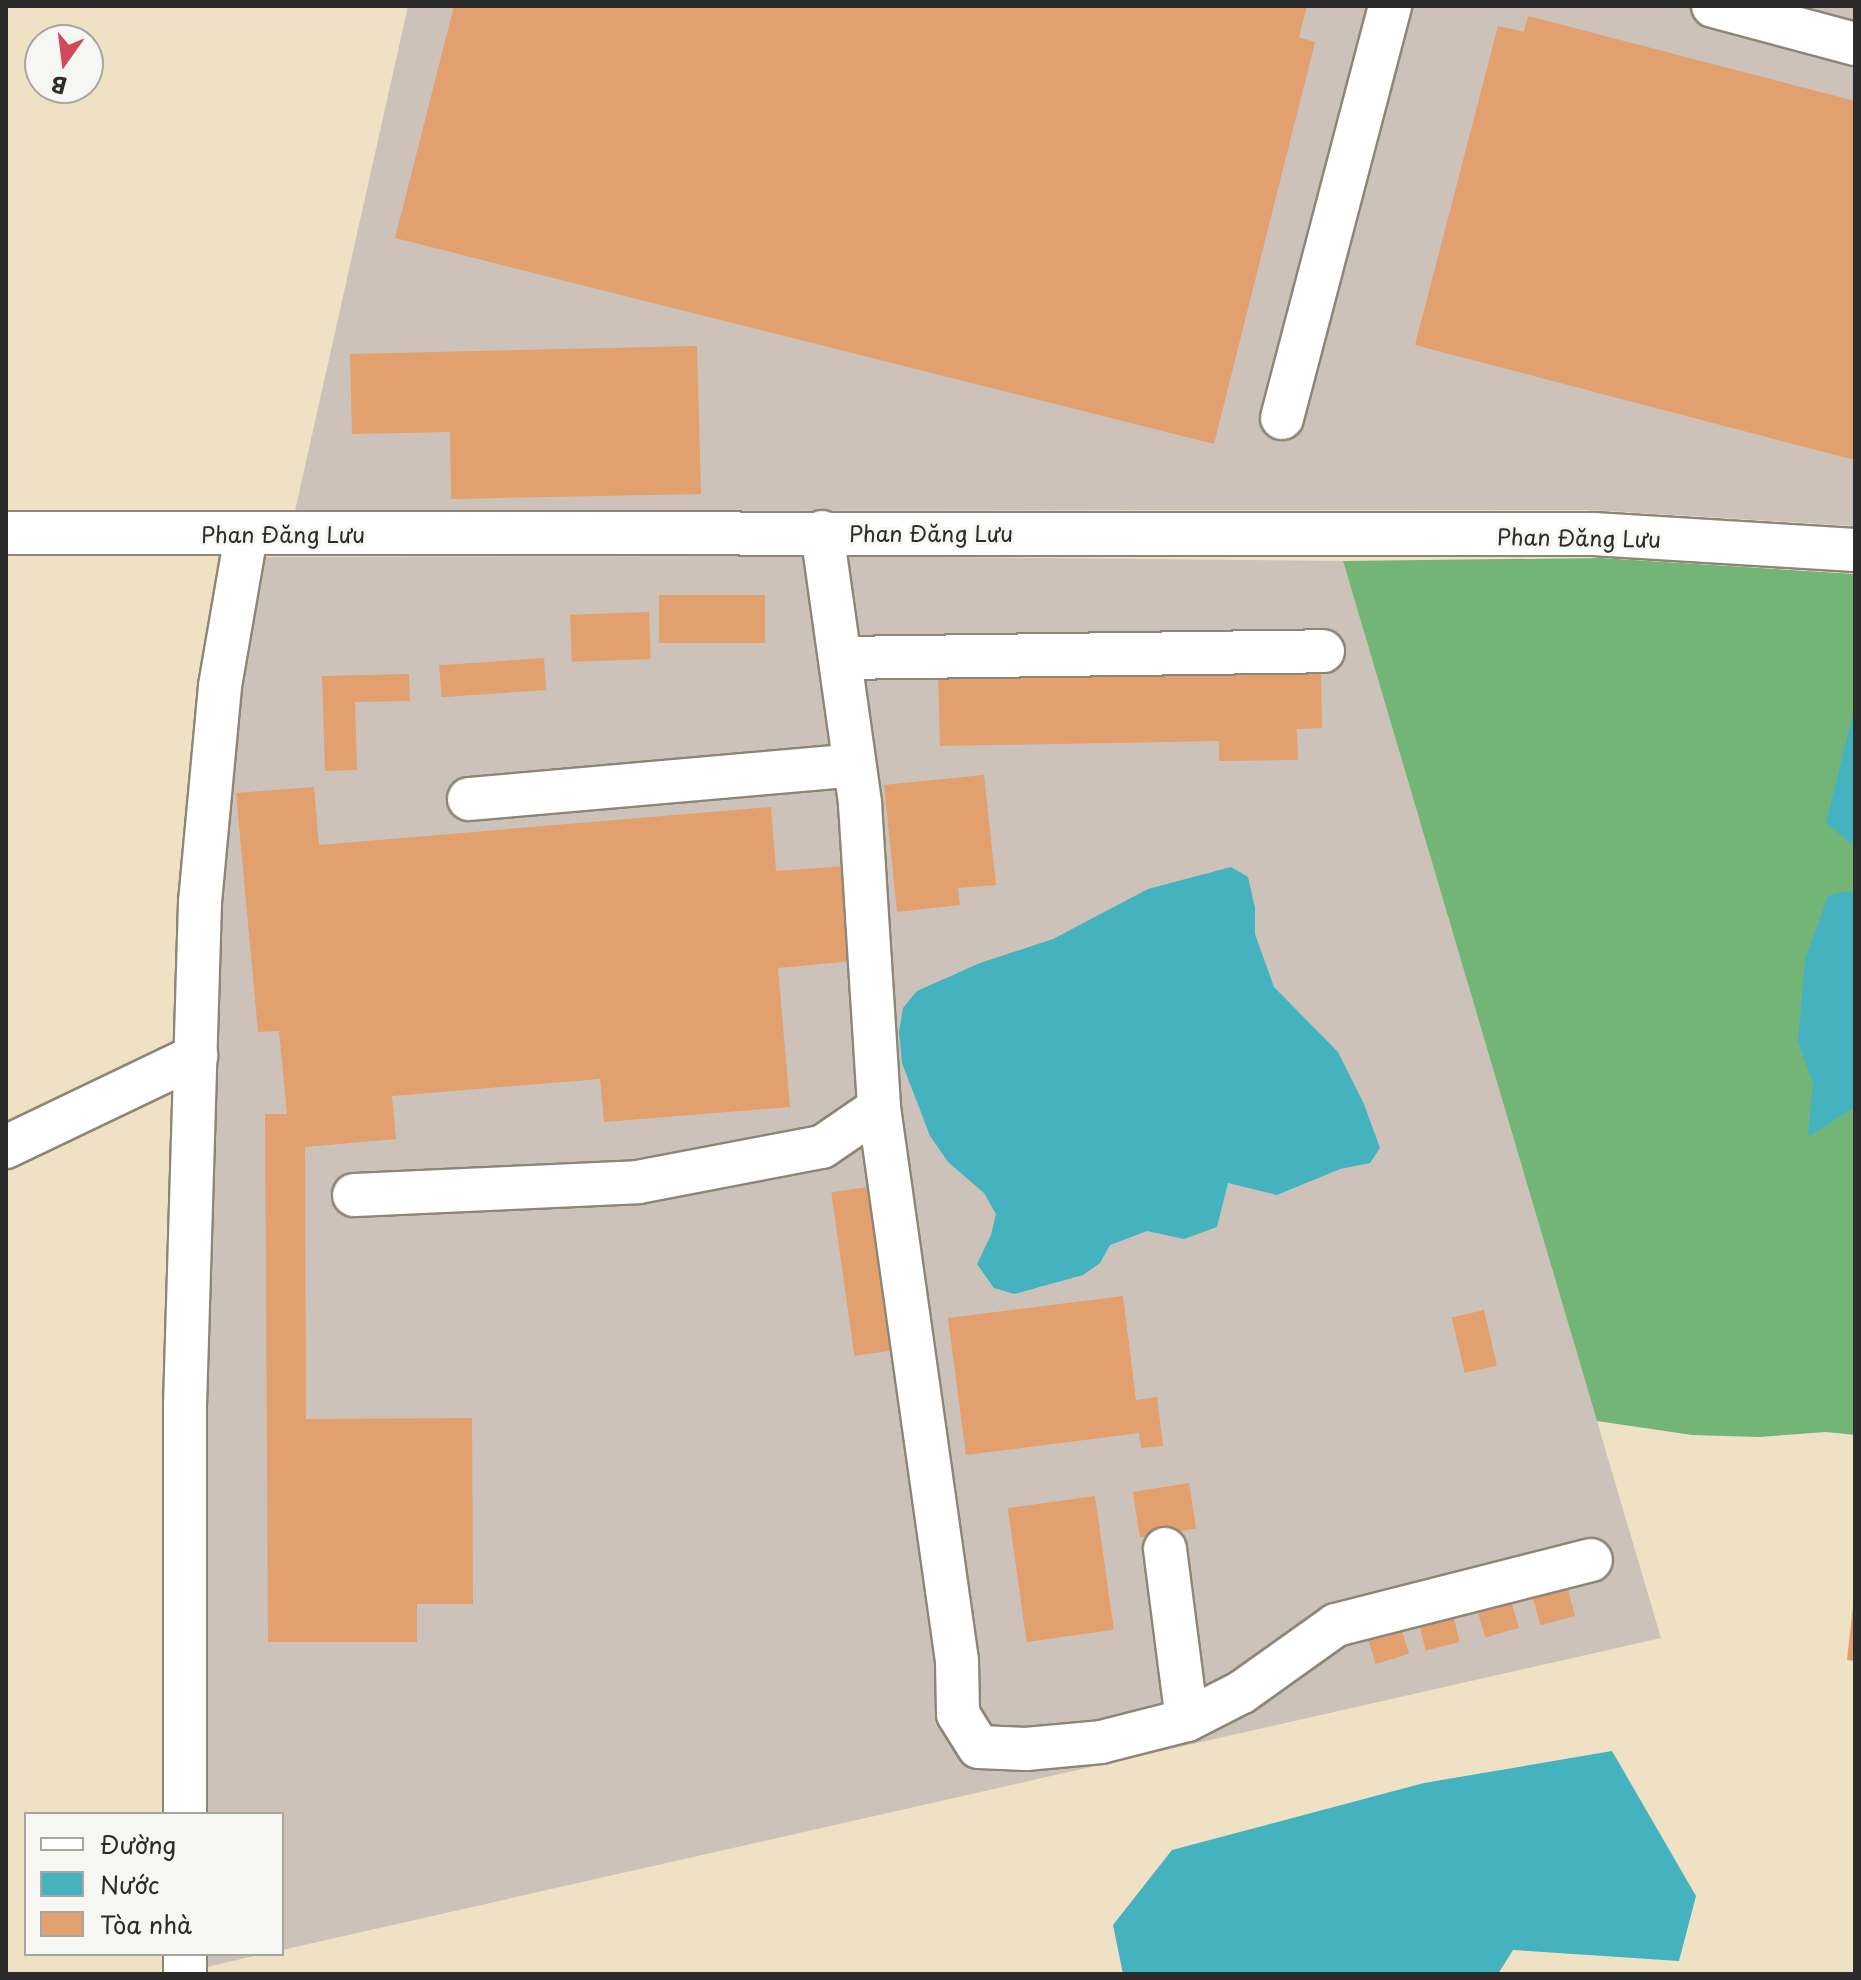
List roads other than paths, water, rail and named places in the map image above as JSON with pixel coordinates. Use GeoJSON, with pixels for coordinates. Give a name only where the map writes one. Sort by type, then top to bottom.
{"type":"FeatureCollection","features":[{"type":"Feature","properties":{"kind":"street"},"geometry":{"type":"LineString","coordinates":[[1282,418],[1390,6]]}},
{"type":"Feature","properties":{"kind":"street"},"geometry":{"type":"LineString","coordinates":[[1713,6],[1855,44]]}},
{"type":"Feature","properties":{"kind":"street"},"geometry":{"type":"LineString","coordinates":[[822,532],[854,765],[879,1108],[957,1661],[958,1714],[979,1747],[1026,1749],[1101,1742],[1187,1720],[1242,1692],[1336,1625],[1591,1560]]}},
{"type":"Feature","properties":{"kind":"street","name":"Phan Đăng Lưu"},"geometry":{"type":"LineString","coordinates":[[6,533],[1594,534],[1855,550]]}},
{"type":"Feature","properties":{"kind":"street"},"geometry":{"type":"LineString","coordinates":[[185,1812],[185,1405],[200,902],[220,686],[246,535]]}},
{"type":"Feature","properties":{"kind":"street"},"geometry":{"type":"LineString","coordinates":[[840,658],[1323,651]]}},
{"type":"Feature","properties":{"kind":"street"},"geometry":{"type":"LineString","coordinates":[[469,799],[854,765]]}},
{"type":"Feature","properties":{"kind":"street"},"geometry":{"type":"LineString","coordinates":[[6,1147],[196,1056]]}},
{"type":"Feature","properties":{"kind":"street"},"geometry":{"type":"LineString","coordinates":[[354,1195],[638,1182],[822,1147],[879,1108]]}},
{"type":"Feature","properties":{"kind":"street"},"geometry":{"type":"LineString","coordinates":[[1165,1549],[1187,1720]]}},
{"type":"Feature","properties":{"kind":"water"},"geometry":{"type":"Polygon","coordinates":[[[1855,710],[1855,847],[1826,823],[1855,710]]]}},
{"type":"Feature","properties":{"kind":"water"},"geometry":{"type":"Polygon","coordinates":[[[1231,867],[1248,877],[1255,908],[1255,934],[1274,987],[1338,1052],[1364,1104],[1380,1148],[1370,1163],[1340,1169],[1277,1195],[1228,1183],[1217,1227],[1184,1239],[1147,1231],[1110,1245],[1100,1263],[1083,1275],[1014,1294],[994,1288],[977,1264],[991,1235],[996,1214],[984,1193],[948,1162],[930,1136],[902,1063],[899,1032],[903,1008],[917,991],[980,963],[1053,939],[1148,889],[1231,867]]]}},
{"type":"Feature","properties":{"kind":"water"},"geometry":{"type":"Polygon","coordinates":[[[1844,891],[1855,894],[1855,1107],[1808,1137],[1813,1083],[1798,1042],[1805,960],[1828,896],[1844,891]]]}},
{"type":"Feature","properties":{"kind":"water"},"geometry":{"type":"Polygon","coordinates":[[[1612,1751],[1696,1896],[1679,1961],[1513,1950],[1498,1974],[1123,1974],[1113,1925],[1172,1850],[1424,1783],[1612,1751]]]}}]}
